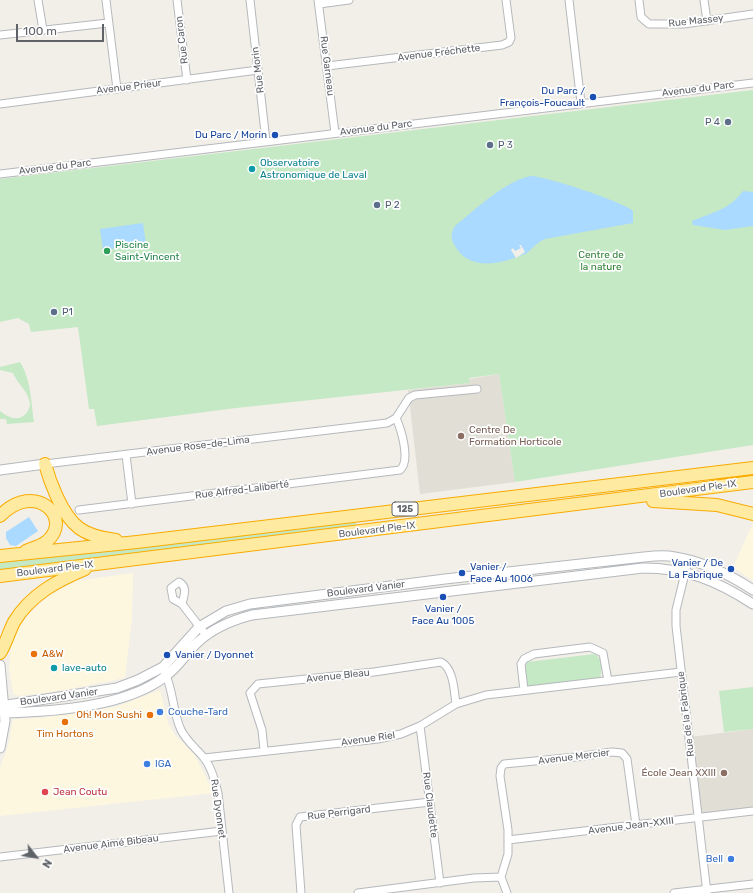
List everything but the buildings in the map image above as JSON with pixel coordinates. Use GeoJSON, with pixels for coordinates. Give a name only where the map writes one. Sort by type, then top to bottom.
{"type":"FeatureCollection","features":[{"type":"Feature","properties":{"kind":"highway"},"geometry":{"type":"LineString","coordinates":[[45,464],[61,505],[75,526],[87,534],[98,537],[137,542]]}},
{"type":"Feature","properties":{"kind":"highway"},"geometry":{"type":"LineString","coordinates":[[738,470],[753,465]]}},
{"type":"Feature","properties":{"kind":"highway","name":"Boulevard Pie-IX"},"geometry":{"type":"LineString","coordinates":[[0,556],[137,542],[753,468]]}},
{"type":"Feature","properties":{"kind":"highway","name":"Boulevard Pie-IX"},"geometry":{"type":"LineString","coordinates":[[0,576],[753,482]]}},
{"type":"Feature","properties":{"kind":"highway"},"geometry":{"type":"LineString","coordinates":[[626,499],[717,505],[753,514]]}},
{"type":"Feature","properties":{"kind":"highway"},"geometry":{"type":"LineString","coordinates":[[0,516],[15,504],[33,500],[44,503],[53,514],[55,528],[50,537],[44,543],[20,554]]}},
{"type":"Feature","properties":{"kind":"highway"},"geometry":{"type":"LineString","coordinates":[[0,653],[14,622],[36,596],[59,581],[98,564]]}},
{"type":"Feature","properties":{"kind":"street"},"geometry":{"type":"LineString","coordinates":[[38,0],[42,30]]}},
{"type":"Feature","properties":{"kind":"street"},"geometry":{"type":"LineString","coordinates":[[106,0],[117,89]]}},
{"type":"Feature","properties":{"kind":"street","name":"Rue Caron"},"geometry":{"type":"LineString","coordinates":[[177,0],[187,80]]}},
{"type":"Feature","properties":{"kind":"street","name":"Rue Morin"},"geometry":{"type":"LineString","coordinates":[[250,0],[266,141]]}},
{"type":"Feature","properties":{"kind":"street"},"geometry":{"type":"LineString","coordinates":[[318,2],[349,0]]}},
{"type":"Feature","properties":{"kind":"street","name":"Avenue Fréchette"},"geometry":{"type":"LineString","coordinates":[[327,66],[502,45],[509,42],[511,38],[506,0]]}},
{"type":"Feature","properties":{"kind":"street"},"geometry":{"type":"LineString","coordinates":[[569,0],[581,103]]}},
{"type":"Feature","properties":{"kind":"street","name":"Rue Massey"},"geometry":{"type":"LineString","coordinates":[[640,0],[641,17],[649,24],[660,25],[707,21],[753,14]]}},
{"type":"Feature","properties":{"kind":"street"},"geometry":{"type":"LineString","coordinates":[[704,0],[707,21]]}},
{"type":"Feature","properties":{"kind":"street","name":"Rue Garneau"},"geometry":{"type":"LineString","coordinates":[[318,2],[335,133]]}},
{"type":"Feature","properties":{"kind":"street"},"geometry":{"type":"LineString","coordinates":[[0,35],[108,23]]}},
{"type":"Feature","properties":{"kind":"street","name":"Avenue Prieur"},"geometry":{"type":"LineString","coordinates":[[0,104],[258,70]]}},
{"type":"Feature","properties":{"kind":"street","name":"Avenue du Parc"},"geometry":{"type":"LineString","coordinates":[[0,174],[753,83]]}},
{"type":"Feature","properties":{"kind":"street"},"geometry":{"type":"LineString","coordinates":[[396,418],[409,398],[415,395],[477,389]]}},
{"type":"Feature","properties":{"kind":"street","name":"Avenue Rose-de-Lima"},"geometry":{"type":"LineString","coordinates":[[0,470],[387,423],[396,418]]}},
{"type":"Feature","properties":{"kind":"street","name":"Rue Alfred-Laliberté"},"geometry":{"type":"LineString","coordinates":[[80,510],[397,471],[403,468],[406,459],[401,429],[396,418]]}},
{"type":"Feature","properties":{"kind":"street"},"geometry":{"type":"LineString","coordinates":[[126,455],[132,504]]}},
{"type":"Feature","properties":{"kind":"street","name":"Boulevard Vanier"},"geometry":{"type":"LineString","coordinates":[[165,671],[199,627],[226,611],[257,603],[445,579],[644,557],[669,556],[688,560],[738,580],[753,590]]}},
{"type":"Feature","properties":{"kind":"street","name":"Rue de la Fabrique"},"geometry":{"type":"LineString","coordinates":[[688,560],[676,610],[676,626],[707,891]]}},
{"type":"Feature","properties":{"kind":"street","name":"Boulevard Vanier"},"geometry":{"type":"LineString","coordinates":[[2,709],[72,707],[119,698],[144,690],[206,635],[236,619],[252,615],[643,568],[664,568],[709,579],[753,604]]}},
{"type":"Feature","properties":{"kind":"street"},"geometry":{"type":"LineString","coordinates":[[182,604],[206,635]]}},
{"type":"Feature","properties":{"kind":"street"},"geometry":{"type":"LineString","coordinates":[[524,690],[521,671],[521,664],[524,659],[534,654],[590,647],[596,648],[603,653],[608,681]]}},
{"type":"Feature","properties":{"kind":"street","name":"Avenue Bleau"},"geometry":{"type":"LineString","coordinates":[[264,750],[262,730],[250,693],[258,684],[374,672],[442,662],[447,665],[452,680],[456,704]]}},
{"type":"Feature","properties":{"kind":"street"},"geometry":{"type":"LineString","coordinates":[[0,665],[2,709],[5,727],[0,748]]}},
{"type":"Feature","properties":{"kind":"street","name":"Rue Dyonnet"},"geometry":{"type":"LineString","coordinates":[[165,671],[174,711],[181,730],[185,738],[204,758],[215,777],[229,893]]}},
{"type":"Feature","properties":{"kind":"street","name":"Avenue Riel"},"geometry":{"type":"LineString","coordinates":[[204,758],[264,750],[378,739],[401,734],[420,726],[456,704],[486,695],[681,672]]}},
{"type":"Feature","properties":{"kind":"street","name":"Rue Claudette"},"geometry":{"type":"LineString","coordinates":[[420,726],[440,883]]}},
{"type":"Feature","properties":{"kind":"street","name":"Avenue Mercier"},"geometry":{"type":"LineString","coordinates":[[508,840],[500,776],[501,768],[504,764],[612,752],[622,753],[627,759],[636,825]]}},
{"type":"Feature","properties":{"kind":"street","name":"Rue Perrigard"},"geometry":{"type":"LineString","coordinates":[[301,893],[296,825],[300,817],[430,802]]}},
{"type":"Feature","properties":{"kind":"street","name":"Avenue Jean-XXIII"},"geometry":{"type":"LineString","coordinates":[[508,840],[753,811]]}},
{"type":"Feature","properties":{"kind":"street","name":"Avenue Aimé Bibeau"},"geometry":{"type":"LineString","coordinates":[[0,857],[222,831]]}},
{"type":"Feature","properties":{"kind":"street"},"geometry":{"type":"LineString","coordinates":[[507,893],[501,877],[508,854],[508,840]]}},
{"type":"Feature","properties":{"kind":"street"},"geometry":{"type":"LineString","coordinates":[[358,893],[383,892],[474,878],[501,877]]}},
{"type":"Feature","properties":{"kind":"street"},"geometry":{"type":"LineString","coordinates":[[674,893],[707,891],[753,884]]}},
{"type":"Feature","properties":{"kind":"shaded area","name":"Centre De Formation Horticole"},"geometry":{"type":"Polygon","coordinates":[[[499,374],[515,482],[420,494],[408,390],[470,383],[469,379],[499,374]]]}},
{"type":"Feature","properties":{"kind":"shaded area"},"geometry":{"type":"Polygon","coordinates":[[[753,523],[753,581],[733,567],[753,523]]]}},
{"type":"Feature","properties":{"kind":"shaded area"},"geometry":{"type":"Polygon","coordinates":[[[133,573],[132,619],[125,678],[60,691],[18,696],[13,694],[9,667],[11,646],[18,628],[31,612],[50,595],[75,581],[133,573]]]}},
{"type":"Feature","properties":{"kind":"shaded area"},"geometry":{"type":"Polygon","coordinates":[[[160,690],[168,723],[175,735],[194,754],[214,793],[0,816],[0,768],[8,746],[13,719],[41,718],[115,707],[160,690]]]}},
{"type":"Feature","properties":{"kind":"shaded area","name":"École Jean XXIII"},"geometry":{"type":"Polygon","coordinates":[[[753,729],[753,810],[699,817],[690,737],[753,729]]]}},
{"type":"Feature","properties":{"kind":"green space","name":"Centre de la nature"},"geometry":{"type":"Polygon","coordinates":[[[753,90],[753,445],[515,482],[499,374],[469,378],[470,383],[236,408],[97,426],[94,409],[89,409],[78,327],[31,332],[29,324],[18,318],[0,322],[0,179],[753,90]]]}},
{"type":"Feature","properties":{"kind":"green space"},"geometry":{"type":"Polygon","coordinates":[[[20,362],[24,369],[28,383],[34,422],[7,424],[6,419],[0,419],[0,411],[8,416],[17,418],[24,415],[30,406],[26,393],[13,373],[0,370],[0,367],[20,362]]]}},
{"type":"Feature","properties":{"kind":"green space"},"geometry":{"type":"Polygon","coordinates":[[[341,522],[355,522],[357,525],[0,572],[0,562],[341,522]]]}},
{"type":"Feature","properties":{"kind":"green space"},"geometry":{"type":"Polygon","coordinates":[[[595,654],[601,662],[600,678],[529,688],[525,671],[527,662],[595,654]]]}},
{"type":"Feature","properties":{"kind":"green space"},"geometry":{"type":"Polygon","coordinates":[[[753,687],[753,729],[724,732],[719,691],[753,687]]]}},
{"type":"Feature","properties":{"kind":"water"},"geometry":{"type":"Polygon","coordinates":[[[531,176],[552,180],[584,190],[627,207],[633,211],[633,223],[545,239],[539,242],[527,253],[499,262],[479,263],[469,260],[461,254],[453,243],[452,233],[455,226],[501,189],[511,183],[531,176]]]}},
{"type":"Feature","properties":{"kind":"water"},"geometry":{"type":"Polygon","coordinates":[[[743,191],[753,192],[753,226],[725,230],[693,225],[692,221],[714,213],[726,206],[743,191]]]}},
{"type":"Feature","properties":{"kind":"water"},"geometry":{"type":"Polygon","coordinates":[[[143,223],[146,244],[103,250],[100,229],[143,223]]]}},
{"type":"Feature","properties":{"kind":"water"},"geometry":{"type":"Polygon","coordinates":[[[29,517],[38,531],[16,546],[10,545],[6,538],[6,532],[29,517]]]}},
{"type":"Feature","properties":{"kind":"pier"},"geometry":{"type":"Polygon","coordinates":[[[519,245],[521,245],[525,252],[516,258],[511,250],[513,248],[515,251],[521,248],[519,245]]]}},
{"type":"Feature","properties":{"kind":"place","name":"Du Parc / François-Foucault"},"geometry":{"type":"Point","coordinates":[593,97]}},
{"type":"Feature","properties":{"kind":"place","name":"P 4"},"geometry":{"type":"Point","coordinates":[728,122]}},
{"type":"Feature","properties":{"kind":"place","name":"Du Parc / Morin"},"geometry":{"type":"Point","coordinates":[275,135]}},
{"type":"Feature","properties":{"kind":"place","name":"P 3"},"geometry":{"type":"Point","coordinates":[490,145]}},
{"type":"Feature","properties":{"kind":"place","name":"Observatoire Astronomique de Laval"},"geometry":{"type":"Point","coordinates":[252,169]}},
{"type":"Feature","properties":{"kind":"place","name":"P 2"},"geometry":{"type":"Point","coordinates":[377,205]}},
{"type":"Feature","properties":{"kind":"place","name":"Piscine Saint-Vincent"},"geometry":{"type":"Point","coordinates":[107,251]}},
{"type":"Feature","properties":{"kind":"place","name":"P1"},"geometry":{"type":"Point","coordinates":[54,312]}},
{"type":"Feature","properties":{"kind":"place","name":"Centre De Formation Horticole"},"geometry":{"type":"Point","coordinates":[461,436]}},
{"type":"Feature","properties":{"kind":"place","name":"Vanier / De La Fabrique"},"geometry":{"type":"Point","coordinates":[731,569]}},
{"type":"Feature","properties":{"kind":"place","name":"Vanier / Face Au 1006"},"geometry":{"type":"Point","coordinates":[462,573]}},
{"type":"Feature","properties":{"kind":"place","name":"Vanier / Face Au 1005"},"geometry":{"type":"Point","coordinates":[443,597]}},
{"type":"Feature","properties":{"kind":"place","name":"A&W"},"geometry":{"type":"Point","coordinates":[34,654]}},
{"type":"Feature","properties":{"kind":"place","name":"Vanier / Dyonnet"},"geometry":{"type":"Point","coordinates":[167,655]}},
{"type":"Feature","properties":{"kind":"place","name":"lave-auto"},"geometry":{"type":"Point","coordinates":[54,668]}},
{"type":"Feature","properties":{"kind":"place","name":"Couche-Tard"},"geometry":{"type":"Point","coordinates":[160,712]}},
{"type":"Feature","properties":{"kind":"place","name":"Oh! Mon Sushi"},"geometry":{"type":"Point","coordinates":[150,715]}},
{"type":"Feature","properties":{"kind":"place","name":"Tim Hortons"},"geometry":{"type":"Point","coordinates":[65,722]}},
{"type":"Feature","properties":{"kind":"place","name":"IGA"},"geometry":{"type":"Point","coordinates":[147,764]}},
{"type":"Feature","properties":{"kind":"place","name":"École Jean XXIII"},"geometry":{"type":"Point","coordinates":[724,773]}},
{"type":"Feature","properties":{"kind":"place","name":"Jean Coutu"},"geometry":{"type":"Point","coordinates":[45,792]}},
{"type":"Feature","properties":{"kind":"place","name":"Bell"},"geometry":{"type":"Point","coordinates":[731,859]}}]}
